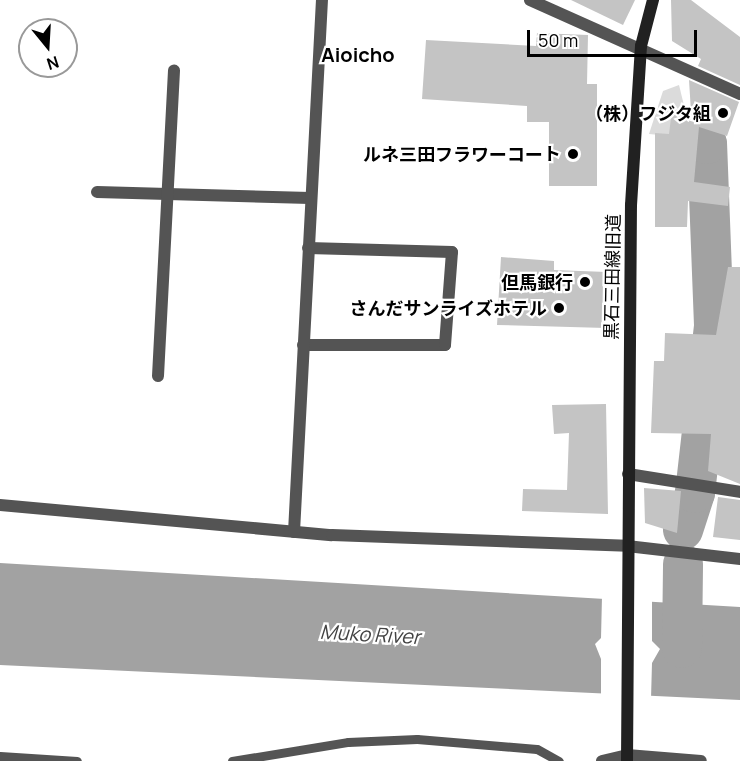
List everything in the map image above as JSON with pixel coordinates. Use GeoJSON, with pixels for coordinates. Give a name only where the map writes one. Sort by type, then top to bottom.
{"type":"FeatureCollection","features":[{"type":"Feature","properties":{"kind":"street"},"geometry":{"type":"LineString","coordinates":[[294,532],[322,0]]}},
{"type":"Feature","properties":{"kind":"street"},"geometry":{"type":"LineString","coordinates":[[530,0],[641,46],[740,94]]}},
{"type":"Feature","properties":{"kind":"street","name":"黒石三田線旧道"},"geometry":{"type":"LineString","coordinates":[[627,753],[631,205],[641,46],[653,0]]}},
{"type":"Feature","properties":{"kind":"street"},"geometry":{"type":"LineString","coordinates":[[158,376],[171,193],[174,70]]}},
{"type":"Feature","properties":{"kind":"street"},"geometry":{"type":"LineString","coordinates":[[97,192],[310,198]]}},
{"type":"Feature","properties":{"kind":"street"},"geometry":{"type":"LineString","coordinates":[[303,345],[445,345],[452,252],[308,248]]}},
{"type":"Feature","properties":{"kind":"street"},"geometry":{"type":"LineString","coordinates":[[628,474],[740,492]]}},
{"type":"Feature","properties":{"kind":"street"},"geometry":{"type":"LineString","coordinates":[[0,505],[294,532],[740,559]]}},
{"type":"Feature","properties":{"kind":"street"},"geometry":{"type":"LineString","coordinates":[[602,761],[627,753],[701,761]]}},
{"type":"Feature","properties":{"kind":"lane"},"geometry":{"type":"LineString","coordinates":[[232,761],[348,742],[417,739],[537,749],[559,761]]}},
{"type":"Feature","properties":{"kind":"lane"},"geometry":{"type":"LineString","coordinates":[[0,756],[77,761]]}},
{"type":"Feature","properties":{"kind":"shaded area"},"geometry":{"type":"Polygon","coordinates":[[[679,85],[692,138],[649,134],[663,91],[679,85]]]}},
{"type":"Feature","properties":{"kind":"water","name":"Muko River"},"geometry":{"type":"Polygon","coordinates":[[[0,563],[740,607],[740,700],[0,665],[0,563]]]}},
{"type":"Feature","properties":{"kind":"pier"},"geometry":{"type":"Polygon","coordinates":[[[602,596],[652,599],[652,641],[660,649],[652,663],[651,699],[601,697],[601,659],[595,644],[601,638],[602,596]]]}},
{"type":"Feature","properties":{"kind":"building"},"geometry":{"type":"Polygon","coordinates":[[[571,0],[635,0],[623,25],[571,0]]]}},
{"type":"Feature","properties":{"kind":"building"},"geometry":{"type":"Polygon","coordinates":[[[671,0],[691,0],[740,37],[740,85],[698,66],[701,59],[672,41],[671,0]]]}},
{"type":"Feature","properties":{"kind":"building"},"geometry":{"type":"Polygon","coordinates":[[[537,33],[588,35],[587,84],[597,84],[597,186],[549,186],[549,122],[527,122],[527,106],[422,99],[426,40],[536,46],[537,33]]]}},
{"type":"Feature","properties":{"kind":"building"},"geometry":{"type":"Polygon","coordinates":[[[689,80],[739,102],[727,136],[699,127],[694,182],[730,187],[728,206],[688,201],[687,227],[655,227],[655,133],[669,134],[672,110],[691,112],[689,80]]]}},
{"type":"Feature","properties":{"kind":"building"},"geometry":{"type":"Polygon","coordinates":[[[501,257],[554,261],[554,270],[607,272],[606,328],[497,325],[501,257]]]}},
{"type":"Feature","properties":{"kind":"building"},"geometry":{"type":"Polygon","coordinates":[[[728,267],[740,267],[740,484],[708,471],[711,434],[651,433],[654,361],[664,361],[665,333],[716,335],[728,267]]]}},
{"type":"Feature","properties":{"kind":"building"},"geometry":{"type":"Polygon","coordinates":[[[606,404],[608,514],[522,511],[523,489],[567,490],[569,433],[554,434],[552,405],[606,404]]]}},
{"type":"Feature","properties":{"kind":"building"},"geometry":{"type":"Polygon","coordinates":[[[644,488],[681,491],[677,533],[645,523],[644,488]]]}},
{"type":"Feature","properties":{"kind":"building"},"geometry":{"type":"Polygon","coordinates":[[[718,497],[740,500],[740,540],[713,537],[718,497]]]}},
{"type":"Feature","properties":{"kind":"waterway"},"geometry":{"type":"LineString","coordinates":[[683,530],[695,493],[714,325],[707,144],[702,129]]}},
{"type":"Feature","properties":{"kind":"waterway"},"geometry":{"type":"LineString","coordinates":[[682,648],[683,564]]}},
{"type":"Feature","properties":{"kind":"place","name":"（株）フジタ組"},"geometry":{"type":"Point","coordinates":[723,113]}},
{"type":"Feature","properties":{"kind":"place","name":"ルネ三田フラワーコート"},"geometry":{"type":"Point","coordinates":[573,154]}},
{"type":"Feature","properties":{"kind":"place","name":"但馬銀行"},"geometry":{"type":"Point","coordinates":[585,282]}},
{"type":"Feature","properties":{"kind":"place","name":"さんだサンライズホテル"},"geometry":{"type":"Point","coordinates":[559,308]}},
{"type":"Feature","properties":{"kind":"district","name":"Aioicho"},"geometry":{"type":"Point","coordinates":[358,54]}}]}
